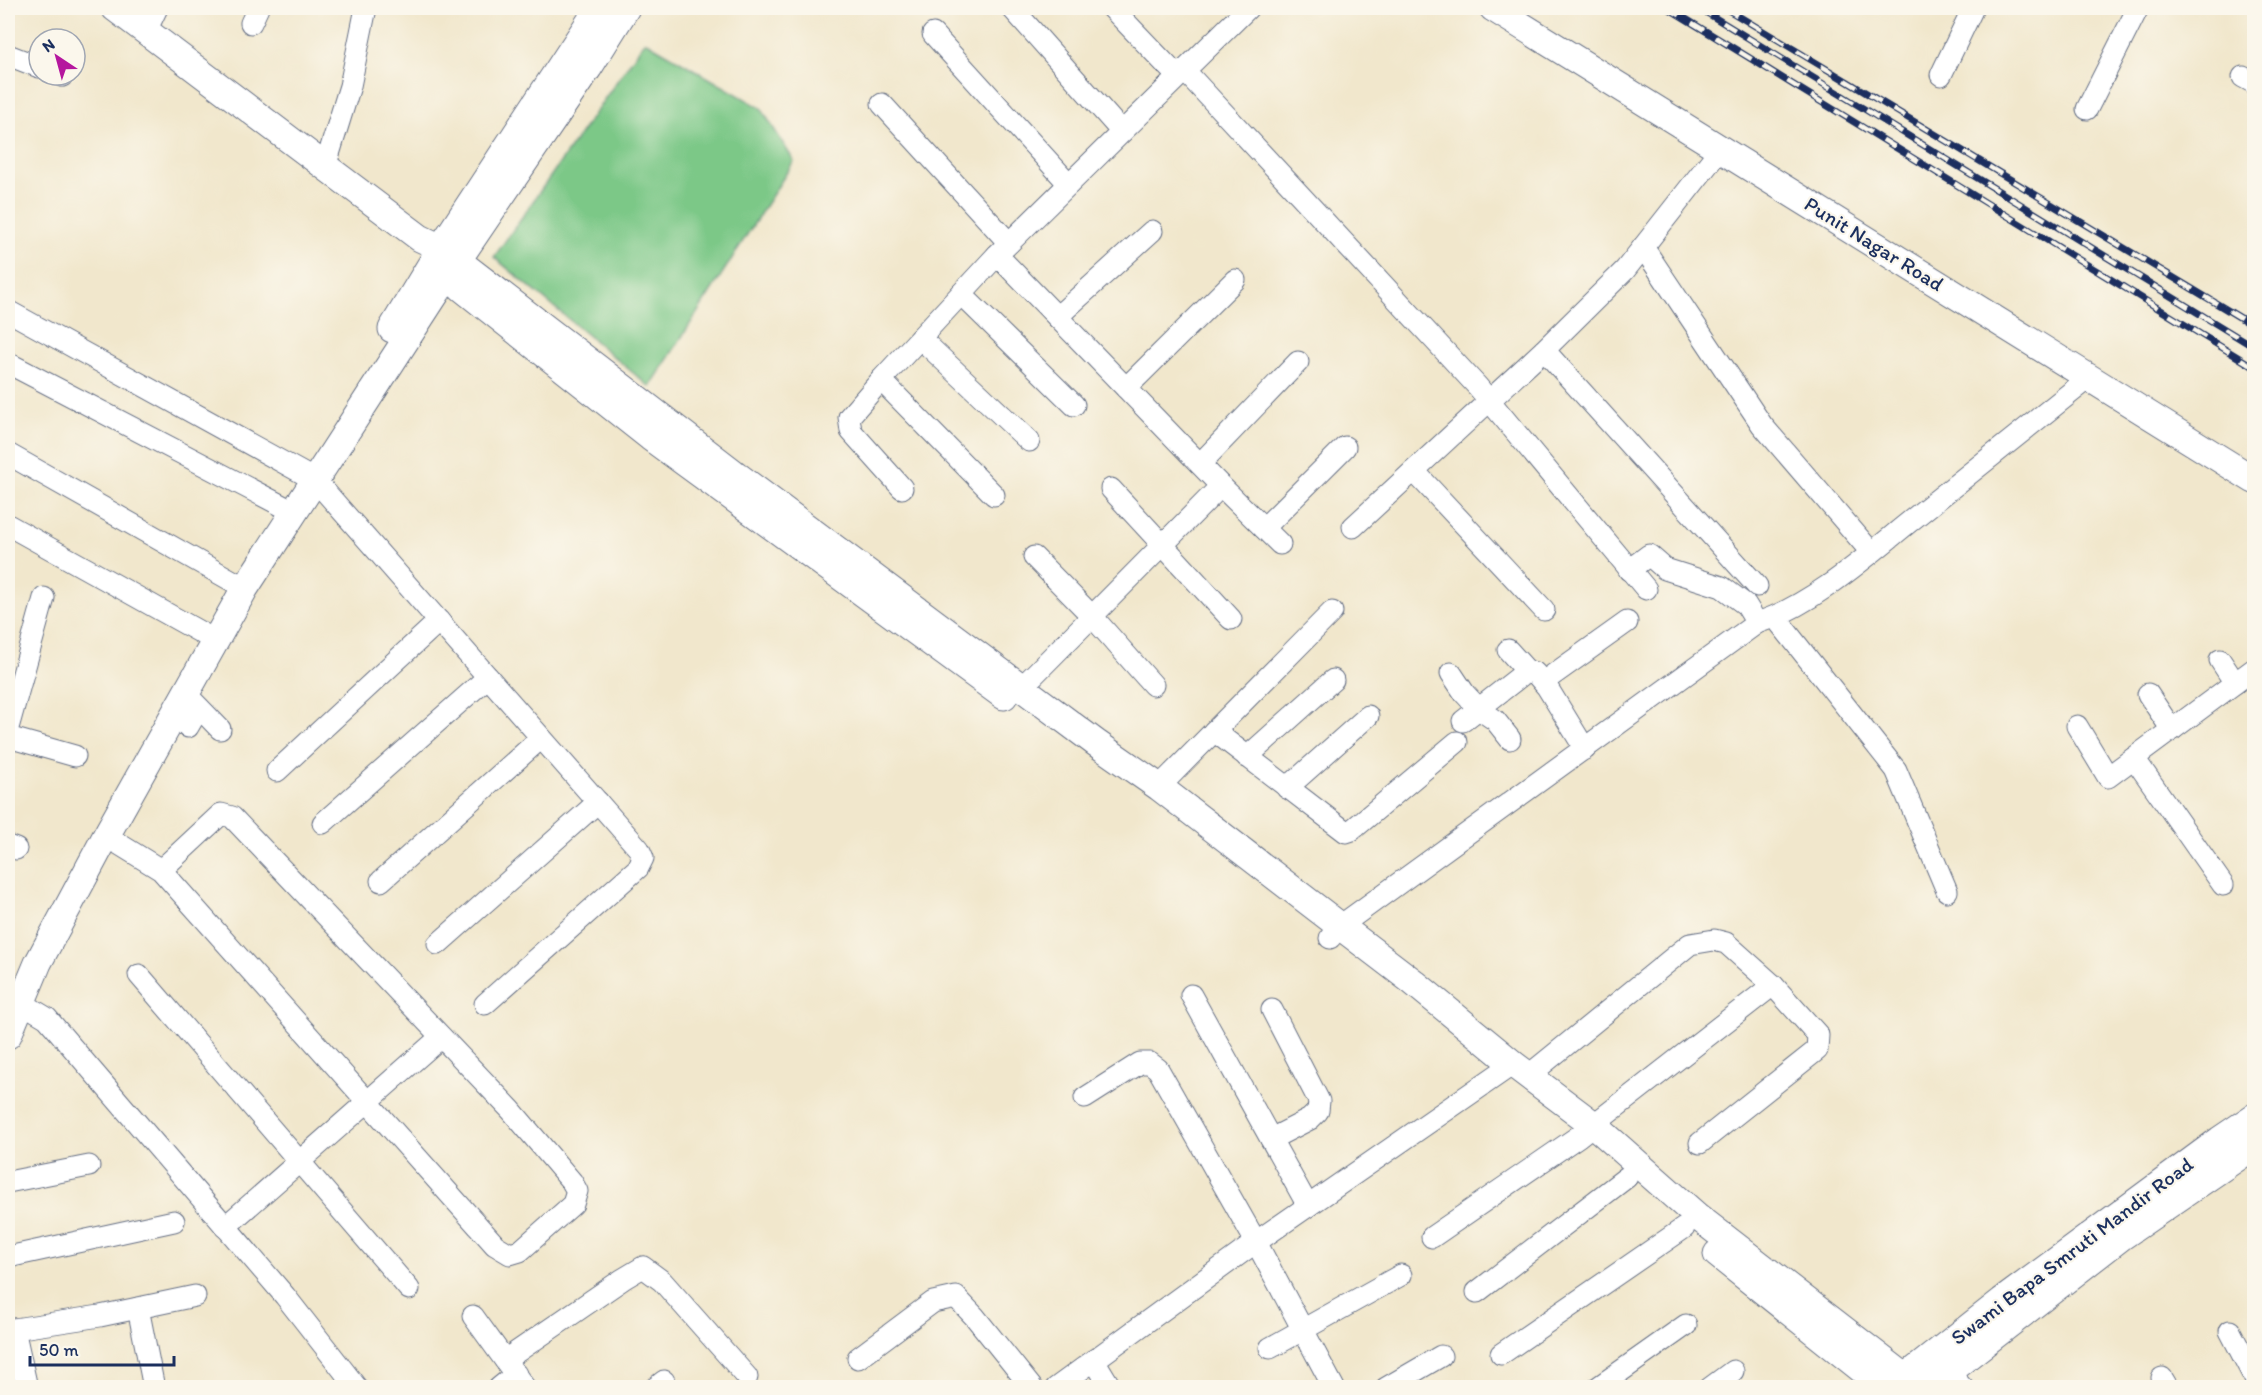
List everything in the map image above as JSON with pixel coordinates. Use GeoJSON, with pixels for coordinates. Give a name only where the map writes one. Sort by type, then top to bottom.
{"type":"FeatureCollection","features":[{"type":"Feature","properties":{"kind":"street"},"geometry":{"type":"LineString","coordinates":[[115,8],[151,19],[326,167],[439,257],[650,437],[831,571],[1335,932],[1412,981],[1514,1071],[1698,1217],[1902,1385]]}},
{"type":"Feature","properties":{"kind":"street"},"geometry":{"type":"LineString","coordinates":[[326,167],[350,86],[366,8]]}},
{"type":"Feature","properties":{"kind":"street"},"geometry":{"type":"LineString","coordinates":[[8,1035],[15,1003],[38,963],[83,870],[240,585],[396,340],[439,257],[599,8]]}},
{"type":"Feature","properties":{"kind":"street"},"geometry":{"type":"LineString","coordinates":[[439,257],[589,67],[626,8]]}},
{"type":"Feature","properties":{"kind":"street"},"geometry":{"type":"LineString","coordinates":[[1012,8],[1122,132]]}},
{"type":"Feature","properties":{"kind":"street"},"geometry":{"type":"LineString","coordinates":[[1112,8],[1180,73],[1478,387],[1646,589]]}},
{"type":"Feature","properties":{"kind":"street","name":"Punit Nagar Road"},"geometry":{"type":"LineString","coordinates":[[1493,8],[2254,480]]}},
{"type":"Feature","properties":{"kind":"street"},"geometry":{"type":"LineString","coordinates":[[1941,75],[1973,8]]}},
{"type":"Feature","properties":{"kind":"street"},"geometry":{"type":"LineString","coordinates":[[2087,109],[2138,8]]}},
{"type":"Feature","properties":{"kind":"street"},"geometry":{"type":"LineString","coordinates":[[902,488],[851,431],[849,417],[1003,249],[1243,9]]}},
{"type":"Feature","properties":{"kind":"street"},"geometry":{"type":"LineString","coordinates":[[933,34],[1069,184]]}},
{"type":"Feature","properties":{"kind":"street"},"geometry":{"type":"LineString","coordinates":[[8,55],[27,62]]}},
{"type":"Feature","properties":{"kind":"street"},"geometry":{"type":"LineString","coordinates":[[882,104],[1057,317],[1280,544]]}},
{"type":"Feature","properties":{"kind":"street"},"geometry":{"type":"LineString","coordinates":[[1353,527],[1489,402],[1625,270],[1721,148]]}},
{"type":"Feature","properties":{"kind":"street"},"geometry":{"type":"LineString","coordinates":[[1057,317],[1152,231]]}},
{"type":"Feature","properties":{"kind":"street"},"geometry":{"type":"LineString","coordinates":[[1643,248],[1762,425],[1871,552]]}},
{"type":"Feature","properties":{"kind":"street"},"geometry":{"type":"LineString","coordinates":[[439,257],[1096,743],[1159,787],[1335,932]]}},
{"type":"Feature","properties":{"kind":"street"},"geometry":{"type":"LineString","coordinates":[[1126,388],[1235,280]]}},
{"type":"Feature","properties":{"kind":"street"},"geometry":{"type":"LineString","coordinates":[[961,294],[1074,405]]}},
{"type":"Feature","properties":{"kind":"street"},"geometry":{"type":"LineString","coordinates":[[8,311],[309,476],[639,849],[643,858],[638,868],[485,1004]]}},
{"type":"Feature","properties":{"kind":"street"},"geometry":{"type":"LineString","coordinates":[[920,338],[1029,441]]}},
{"type":"Feature","properties":{"kind":"street"},"geometry":{"type":"LineString","coordinates":[[1544,350],[1751,579],[1731,594]]}},
{"type":"Feature","properties":{"kind":"street"},"geometry":{"type":"LineString","coordinates":[[1200,464],[1298,362]]}},
{"type":"Feature","properties":{"kind":"street"},"geometry":{"type":"LineString","coordinates":[[8,363],[288,510]]}},
{"type":"Feature","properties":{"kind":"street"},"geometry":{"type":"LineString","coordinates":[[1335,932],[1766,620],[1802,603],[1871,552],[2089,378]]}},
{"type":"Feature","properties":{"kind":"street"},"geometry":{"type":"LineString","coordinates":[[881,380],[994,495]]}},
{"type":"Feature","properties":{"kind":"street"},"geometry":{"type":"LineString","coordinates":[[1264,528],[1345,447]]}},
{"type":"Feature","properties":{"kind":"street"},"geometry":{"type":"LineString","coordinates":[[8,454],[240,585]]}},
{"type":"Feature","properties":{"kind":"street"},"geometry":{"type":"LineString","coordinates":[[1414,471],[1544,610]]}},
{"type":"Feature","properties":{"kind":"street"},"geometry":{"type":"LineString","coordinates":[[1022,687],[1221,486]]}},
{"type":"Feature","properties":{"kind":"street"},"geometry":{"type":"LineString","coordinates":[[1111,489],[1231,619]]}},
{"type":"Feature","properties":{"kind":"street"},"geometry":{"type":"LineString","coordinates":[[8,525],[211,638]]}},
{"type":"Feature","properties":{"kind":"street"},"geometry":{"type":"LineString","coordinates":[[1629,570],[1649,555],[1665,570],[1722,587],[1766,620],[1896,770],[1947,891]]}},
{"type":"Feature","properties":{"kind":"street"},"geometry":{"type":"LineString","coordinates":[[1034,557],[1091,615],[1153,685]]}},
{"type":"Feature","properties":{"kind":"street"},"geometry":{"type":"LineString","coordinates":[[8,728],[44,598]]}},
{"type":"Feature","properties":{"kind":"street"},"geometry":{"type":"LineString","coordinates":[[1159,787],[1332,612]]}},
{"type":"Feature","properties":{"kind":"street"},"geometry":{"type":"LineString","coordinates":[[277,771],[439,621]]}},
{"type":"Feature","properties":{"kind":"street"},"geometry":{"type":"LineString","coordinates":[[1471,715],[1627,622]]}},
{"type":"Feature","properties":{"kind":"street"},"geometry":{"type":"LineString","coordinates":[[189,727],[193,701],[211,638]]}},
{"type":"Feature","properties":{"kind":"street"},"geometry":{"type":"LineString","coordinates":[[1508,650],[1535,676],[1585,749]]}},
{"type":"Feature","properties":{"kind":"street"},"geometry":{"type":"LineString","coordinates":[[2220,660],[2235,683]]}},
{"type":"Feature","properties":{"kind":"street"},"geometry":{"type":"LineString","coordinates":[[2077,726],[2108,777],[2254,669]]}},
{"type":"Feature","properties":{"kind":"street"},"geometry":{"type":"LineString","coordinates":[[1451,673],[1465,694],[1471,715]]}},
{"type":"Feature","properties":{"kind":"street"},"geometry":{"type":"LineString","coordinates":[[323,823],[488,677]]}},
{"type":"Feature","properties":{"kind":"street"},"geometry":{"type":"LineString","coordinates":[[1247,757],[1333,680]]}},
{"type":"Feature","properties":{"kind":"street"},"geometry":{"type":"LineString","coordinates":[[2148,694],[2172,730]]}},
{"type":"Feature","properties":{"kind":"street"},"geometry":{"type":"LineString","coordinates":[[193,701],[220,729]]}},
{"type":"Feature","properties":{"kind":"street"},"geometry":{"type":"LineString","coordinates":[[83,870],[106,836],[130,783],[193,701]]}},
{"type":"Feature","properties":{"kind":"street"},"geometry":{"type":"LineString","coordinates":[[1471,715],[1495,720],[1510,739]]}},
{"type":"Feature","properties":{"kind":"street"},"geometry":{"type":"LineString","coordinates":[[1287,788],[1368,716]]}},
{"type":"Feature","properties":{"kind":"street"},"geometry":{"type":"LineString","coordinates":[[1214,731],[1346,832],[1352,830],[1457,742]]}},
{"type":"Feature","properties":{"kind":"street"},"geometry":{"type":"LineString","coordinates":[[8,737],[75,756]]}},
{"type":"Feature","properties":{"kind":"street"},"geometry":{"type":"LineString","coordinates":[[381,881],[542,738]]}},
{"type":"Feature","properties":{"kind":"street"},"geometry":{"type":"LineString","coordinates":[[2134,758],[2223,885]]}},
{"type":"Feature","properties":{"kind":"street"},"geometry":{"type":"LineString","coordinates":[[438,944],[598,802]]}},
{"type":"Feature","properties":{"kind":"street"},"geometry":{"type":"LineString","coordinates":[[106,836],[161,870],[495,1245],[510,1254],[520,1251],[573,1204],[577,1191],[572,1182],[511,1110],[232,817],[221,814],[161,870]]}},
{"type":"Feature","properties":{"kind":"street"},"geometry":{"type":"LineString","coordinates":[[1056,1388],[1256,1242],[1514,1071],[1690,944],[1714,940],[1726,943],[1773,985],[1818,1035],[1817,1050],[1700,1143]]}},
{"type":"Feature","properties":{"kind":"street"},"geometry":{"type":"LineString","coordinates":[[139,975],[409,1289]]}},
{"type":"Feature","properties":{"kind":"street"},"geometry":{"type":"LineString","coordinates":[[1432,1237],[1587,1131],[1773,985]]}},
{"type":"Feature","properties":{"kind":"street"},"geometry":{"type":"LineString","coordinates":[[1191,995],[1308,1206]]}},
{"type":"Feature","properties":{"kind":"street"},"geometry":{"type":"LineString","coordinates":[[15,1003],[47,1017],[285,1296],[357,1388]]}},
{"type":"Feature","properties":{"kind":"street"},"geometry":{"type":"LineString","coordinates":[[1271,1139],[1310,1119],[1318,1111],[1319,1101],[1272,1010]]}},
{"type":"Feature","properties":{"kind":"street"},"geometry":{"type":"LineString","coordinates":[[225,1227],[441,1036]]}},
{"type":"Feature","properties":{"kind":"street"},"geometry":{"type":"LineString","coordinates":[[1085,1098],[1140,1063],[1150,1063],[1158,1069],[1256,1242],[1334,1388]]}},
{"type":"Feature","properties":{"kind":"street","name":"Swami Bapa Smruti Mandir Road"},"geometry":{"type":"LineString","coordinates":[[1948,1372],[2021,1287],[2254,1117]]}},
{"type":"Feature","properties":{"kind":"street"},"geometry":{"type":"LineString","coordinates":[[1587,1131],[1627,1177],[1684,1228],[1902,1385]]}},
{"type":"Feature","properties":{"kind":"street"},"geometry":{"type":"LineString","coordinates":[[1902,1385],[1948,1372],[2121,1237],[2254,1146]]}},
{"type":"Feature","properties":{"kind":"street"},"geometry":{"type":"LineString","coordinates":[[8,1182],[89,1166]]}},
{"type":"Feature","properties":{"kind":"street"},"geometry":{"type":"LineString","coordinates":[[1477,1292],[1627,1177]]}},
{"type":"Feature","properties":{"kind":"street"},"geometry":{"type":"LineString","coordinates":[[8,1257],[174,1221]]}},
{"type":"Feature","properties":{"kind":"street"},"geometry":{"type":"LineString","coordinates":[[1501,1354],[1684,1228]]}},
{"type":"Feature","properties":{"kind":"street"},"geometry":{"type":"LineString","coordinates":[[499,1388],[623,1279],[644,1268],[662,1281],[747,1377]]}},
{"type":"Feature","properties":{"kind":"street"},"geometry":{"type":"LineString","coordinates":[[1270,1348],[1401,1275]]}},
{"type":"Feature","properties":{"kind":"street"},"geometry":{"type":"LineString","coordinates":[[27,1388],[11,1329],[195,1296]]}},
{"type":"Feature","properties":{"kind":"street"},"geometry":{"type":"LineString","coordinates":[[858,1358],[933,1302],[956,1297],[1032,1388]]}},
{"type":"Feature","properties":{"kind":"street"},"geometry":{"type":"LineString","coordinates":[[138,1308],[154,1388]]}},
{"type":"Feature","properties":{"kind":"street"},"geometry":{"type":"LineString","coordinates":[[473,1316],[515,1374]]}},
{"type":"Feature","properties":{"kind":"street"},"geometry":{"type":"LineString","coordinates":[[1601,1386],[1686,1325]]}},
{"type":"Feature","properties":{"kind":"street"},"geometry":{"type":"LineString","coordinates":[[2230,1331],[2254,1375]]}},
{"type":"Feature","properties":{"kind":"street"},"geometry":{"type":"LineString","coordinates":[[1386,1388],[1441,1356]]}},
{"type":"Feature","properties":{"kind":"street"},"geometry":{"type":"LineString","coordinates":[[1094,1360],[1111,1388]]}},
{"type":"Feature","properties":{"kind":"street"},"geometry":{"type":"LineString","coordinates":[[1710,1388],[1733,1371]]}},
{"type":"Feature","properties":{"kind":"green space"},"geometry":{"type":"Polygon","coordinates":[[[645,41],[761,108],[794,161],[650,387],[494,257],[645,41]]]}},
{"type":"Feature","properties":{"kind":"railway"},"geometry":{"type":"LineString","coordinates":[[1668,8],[2254,367]]}},
{"type":"Feature","properties":{"kind":"railway"},"geometry":{"type":"LineString","coordinates":[[1699,8],[2254,347]]}},
{"type":"Feature","properties":{"kind":"railway"},"geometry":{"type":"LineString","coordinates":[[1725,8],[2254,326]]}}]}
